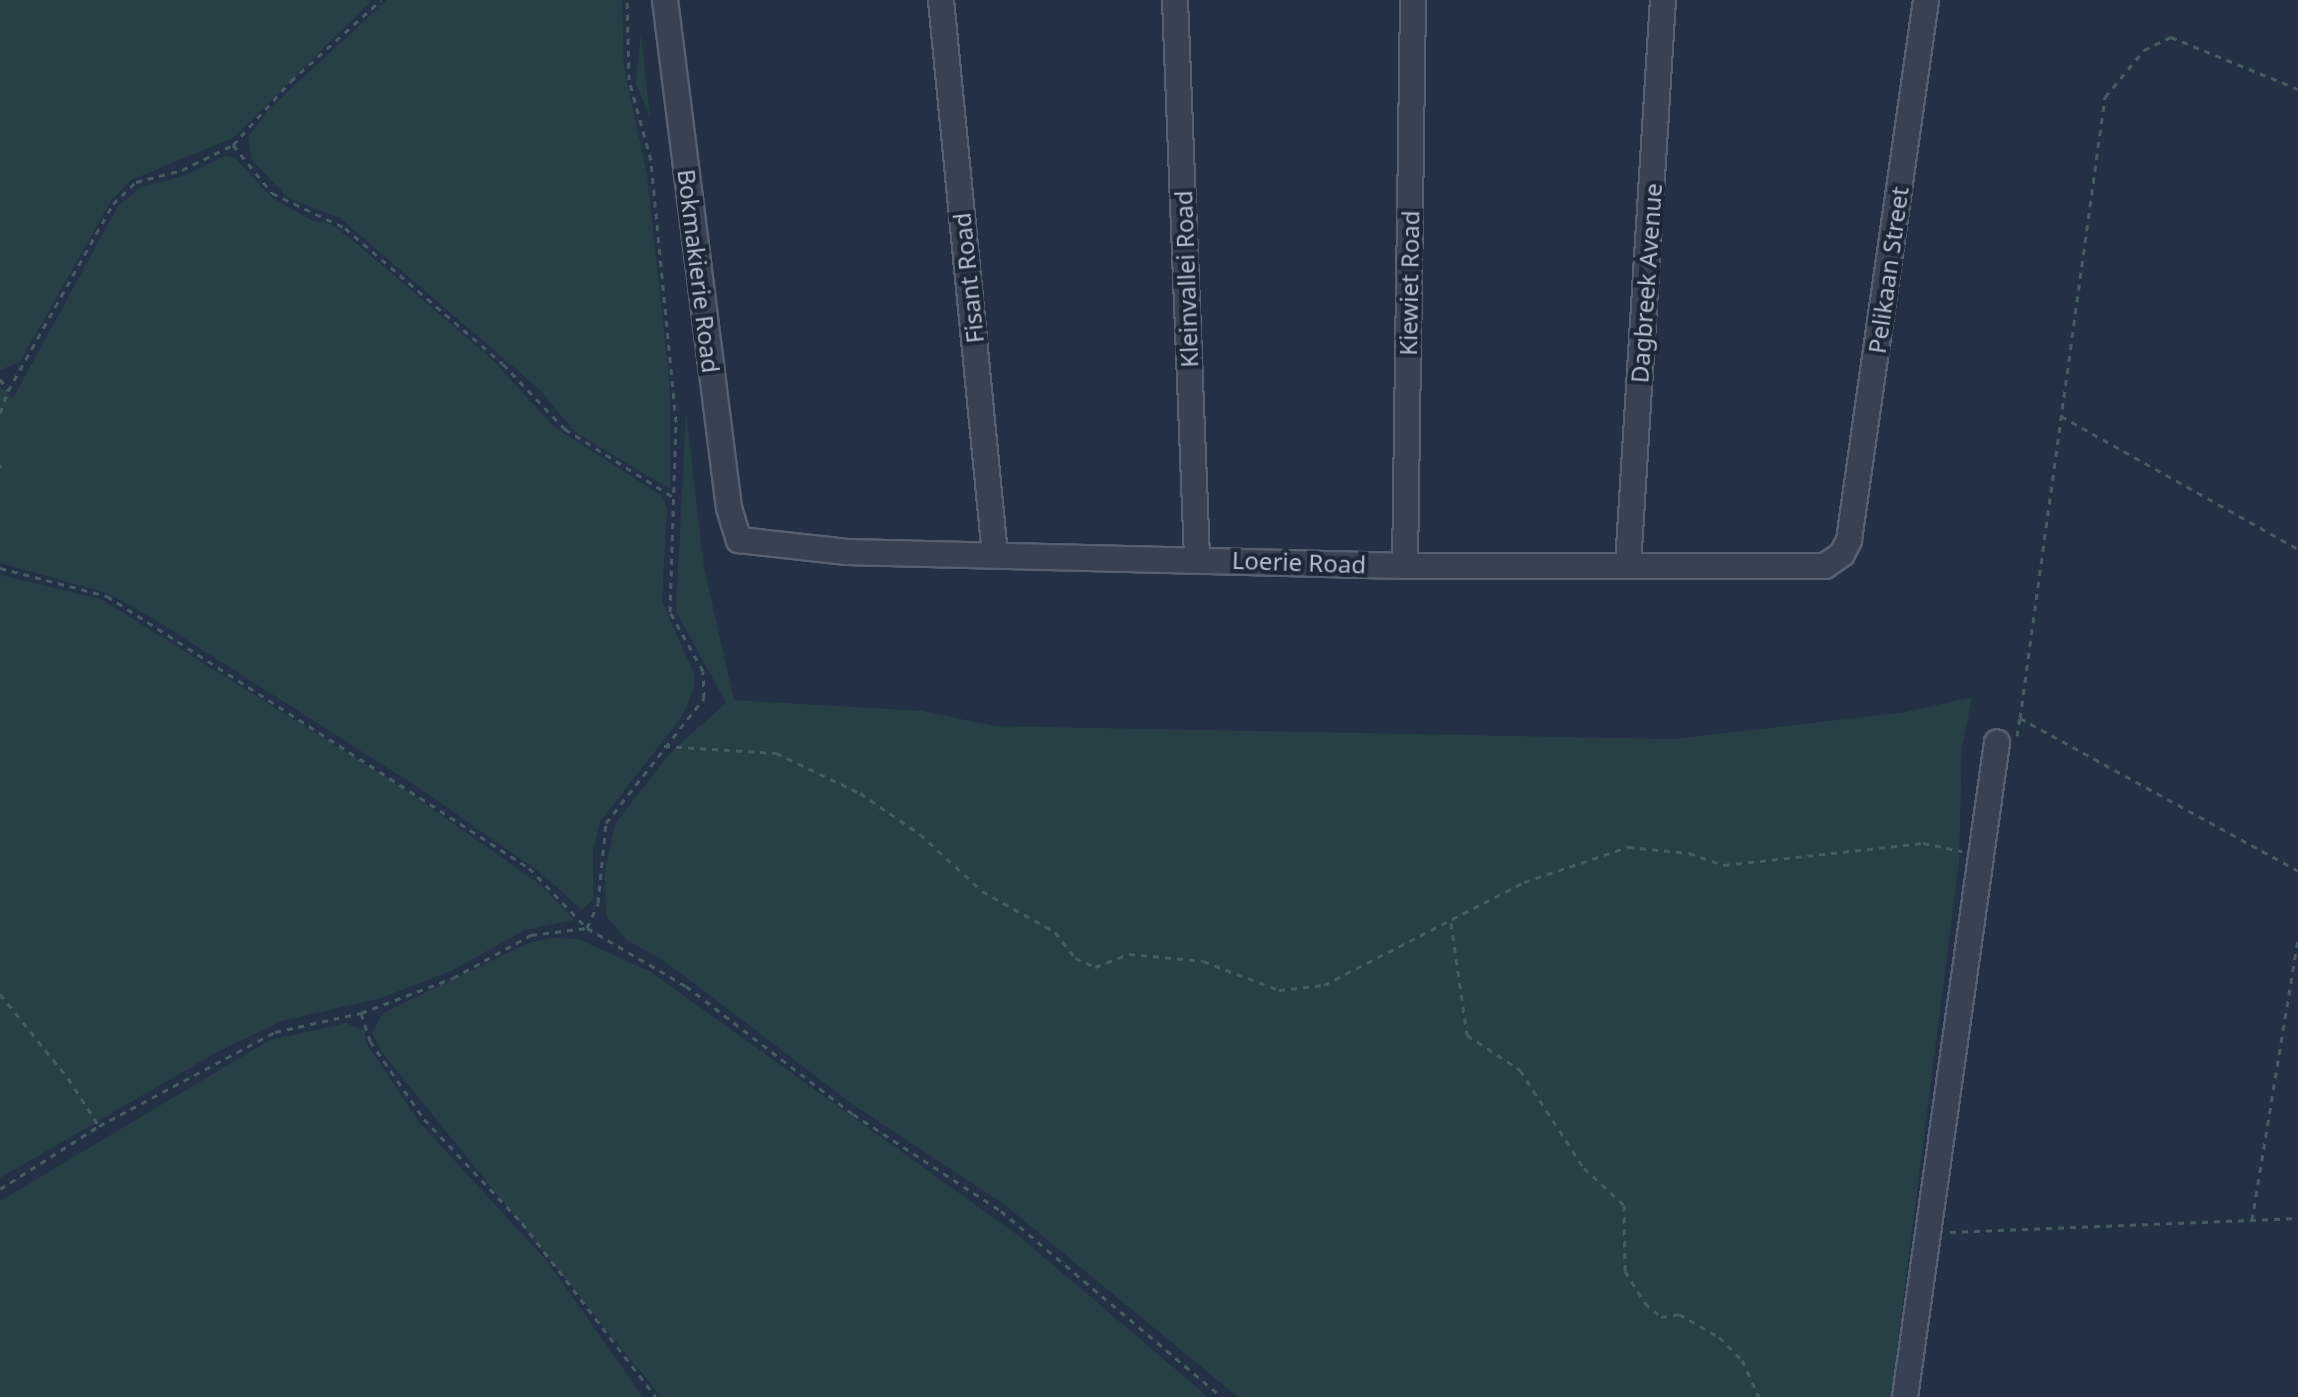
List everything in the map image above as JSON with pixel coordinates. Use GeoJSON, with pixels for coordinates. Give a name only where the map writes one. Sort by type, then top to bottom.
{"type":"FeatureCollection","features":[{"type":"Feature","properties":{"kind":"street","name":"Bokmakierie Road"},"geometry":{"type":"LineString","coordinates":[[665,0],[729,508],[739,540]]}},
{"type":"Feature","properties":{"kind":"street","name":"Fisant Road"},"geometry":{"type":"LineString","coordinates":[[941,0],[995,555]]}},
{"type":"Feature","properties":{"kind":"street","name":"Kleinvallei Road"},"geometry":{"type":"LineString","coordinates":[[1175,0],[1197,558]]}},
{"type":"Feature","properties":{"kind":"street","name":"Kiewiet Road"},"geometry":{"type":"LineString","coordinates":[[1405,566],[1413,0]]}},
{"type":"Feature","properties":{"kind":"street","name":"Dagbreek Avenue"},"geometry":{"type":"LineString","coordinates":[[1628,565],[1663,0]]}},
{"type":"Feature","properties":{"kind":"street","name":"Pelikaan Street"},"geometry":{"type":"LineString","coordinates":[[1849,540],[1926,0]]}},
{"type":"Feature","properties":{"kind":"street","name":"Loerie Road"},"geometry":{"type":"LineString","coordinates":[[739,540],[847,552],[1197,558],[1405,566],[1825,566],[1842,554],[1849,540]]}},
{"type":"Feature","properties":{"kind":"street"},"geometry":{"type":"LineString","coordinates":[[1905,1397],[1981,857],[2006,745]]}},
{"type":"Feature","properties":{"kind":"path"},"geometry":{"type":"LineString","coordinates":[[0,413],[8,391],[113,204],[136,182],[182,170],[233,145],[291,81],[381,0]]}},
{"type":"Feature","properties":{"kind":"path"},"geometry":{"type":"LineString","coordinates":[[587,928],[598,903],[606,823],[704,698],[703,671],[670,612],[676,499],[676,422],[651,160],[629,80],[627,0]]}},
{"type":"Feature","properties":{"kind":"path"},"geometry":{"type":"LineString","coordinates":[[2006,745],[2020,718],[2105,97],[2144,50],[2171,37],[2298,89]]}},
{"type":"Feature","properties":{"kind":"path"},"geometry":{"type":"LineString","coordinates":[[233,145],[263,185],[345,228],[503,364],[565,429],[676,499]]}},
{"type":"Feature","properties":{"kind":"path"},"geometry":{"type":"LineString","coordinates":[[0,379],[8,391]]}},
{"type":"Feature","properties":{"kind":"path"},"geometry":{"type":"LineString","coordinates":[[2061,416],[2298,549]]}},
{"type":"Feature","properties":{"kind":"path"},"geometry":{"type":"LineString","coordinates":[[0,568],[107,596],[529,868],[587,928],[686,986],[853,1114],[1001,1211],[1222,1397]]}},
{"type":"Feature","properties":{"kind":"path"},"geometry":{"type":"LineString","coordinates":[[2020,718],[2298,871]]}},
{"type":"Feature","properties":{"kind":"path"},"geometry":{"type":"LineString","coordinates":[[664,746],[776,753],[860,793],[920,834],[982,891],[1055,932],[1075,958],[1095,967],[1129,954],[1203,961],[1279,990],[1324,985],[1451,923],[1524,882],[1628,847],[1689,853],[1724,865],[1923,843],[1981,857]]}},
{"type":"Feature","properties":{"kind":"path"},"geometry":{"type":"LineString","coordinates":[[1451,923],[1467,1035],[1520,1070],[1584,1168],[1624,1205],[1625,1271],[1645,1303],[1661,1317],[1679,1314],[1719,1337],[1742,1360],[1759,1397]]}},
{"type":"Feature","properties":{"kind":"path"},"geometry":{"type":"LineString","coordinates":[[0,1189],[99,1126],[275,1032],[361,1013],[453,978],[531,935],[587,928]]}},
{"type":"Feature","properties":{"kind":"path"},"geometry":{"type":"LineString","coordinates":[[2252,1220],[2298,939]]}},
{"type":"Feature","properties":{"kind":"path"},"geometry":{"type":"LineString","coordinates":[[0,994],[68,1078],[99,1126]]}},
{"type":"Feature","properties":{"kind":"path"},"geometry":{"type":"LineString","coordinates":[[361,1013],[370,1041],[424,1119],[522,1223],[656,1397]]}},
{"type":"Feature","properties":{"kind":"path"},"geometry":{"type":"LineString","coordinates":[[1948,1247],[1953,1216]]}},
{"type":"Feature","properties":{"kind":"path"},"geometry":{"type":"LineString","coordinates":[[1950,1232],[2298,1218]]}},
{"type":"Feature","properties":{"kind":"green space"},"geometry":{"type":"Polygon","coordinates":[[[0,0],[372,0],[233,138],[131,180],[111,201],[20,362],[0,370],[0,0]]]}},
{"type":"Feature","properties":{"kind":"green space"},"geometry":{"type":"Polygon","coordinates":[[[387,0],[622,0],[624,68],[647,174],[670,387],[670,489],[576,433],[538,388],[340,218],[288,198],[251,159],[249,136],[268,110],[387,0]]]}},
{"type":"Feature","properties":{"kind":"green space"},"geometry":{"type":"Polygon","coordinates":[[[641,34],[650,117],[636,84],[641,34]]]}},
{"type":"Feature","properties":{"kind":"green space"},"geometry":{"type":"Polygon","coordinates":[[[225,156],[235,158],[271,197],[311,220],[331,224],[362,248],[494,361],[553,426],[662,496],[667,508],[662,601],[694,674],[694,688],[683,715],[600,822],[593,850],[593,899],[582,910],[541,873],[419,788],[151,617],[107,593],[0,563],[0,387],[13,398],[118,206],[141,187],[183,176],[225,156]]]}},
{"type":"Feature","properties":{"kind":"green space"},"geometry":{"type":"Polygon","coordinates":[[[686,412],[704,567],[734,700],[923,711],[994,726],[1674,739],[1906,712],[1972,697],[1962,748],[1959,861],[1891,1397],[1238,1397],[1005,1205],[855,1106],[663,960],[628,941],[606,916],[605,870],[615,824],[670,753],[726,703],[676,611],[686,412]]]}},
{"type":"Feature","properties":{"kind":"green space"},"geometry":{"type":"Polygon","coordinates":[[[0,575],[101,599],[397,784],[541,885],[574,920],[525,930],[453,970],[381,998],[282,1021],[219,1051],[0,1178],[0,575]]]}},
{"type":"Feature","properties":{"kind":"green space"},"geometry":{"type":"Polygon","coordinates":[[[551,938],[578,939],[651,972],[1019,1236],[1208,1397],[661,1397],[381,1051],[372,1032],[383,1013],[528,943],[551,938]]]}},
{"type":"Feature","properties":{"kind":"green space"},"geometry":{"type":"Polygon","coordinates":[[[346,1023],[365,1031],[366,1043],[419,1122],[547,1261],[643,1397],[0,1397],[0,1201],[270,1040],[346,1023]]]}}]}
